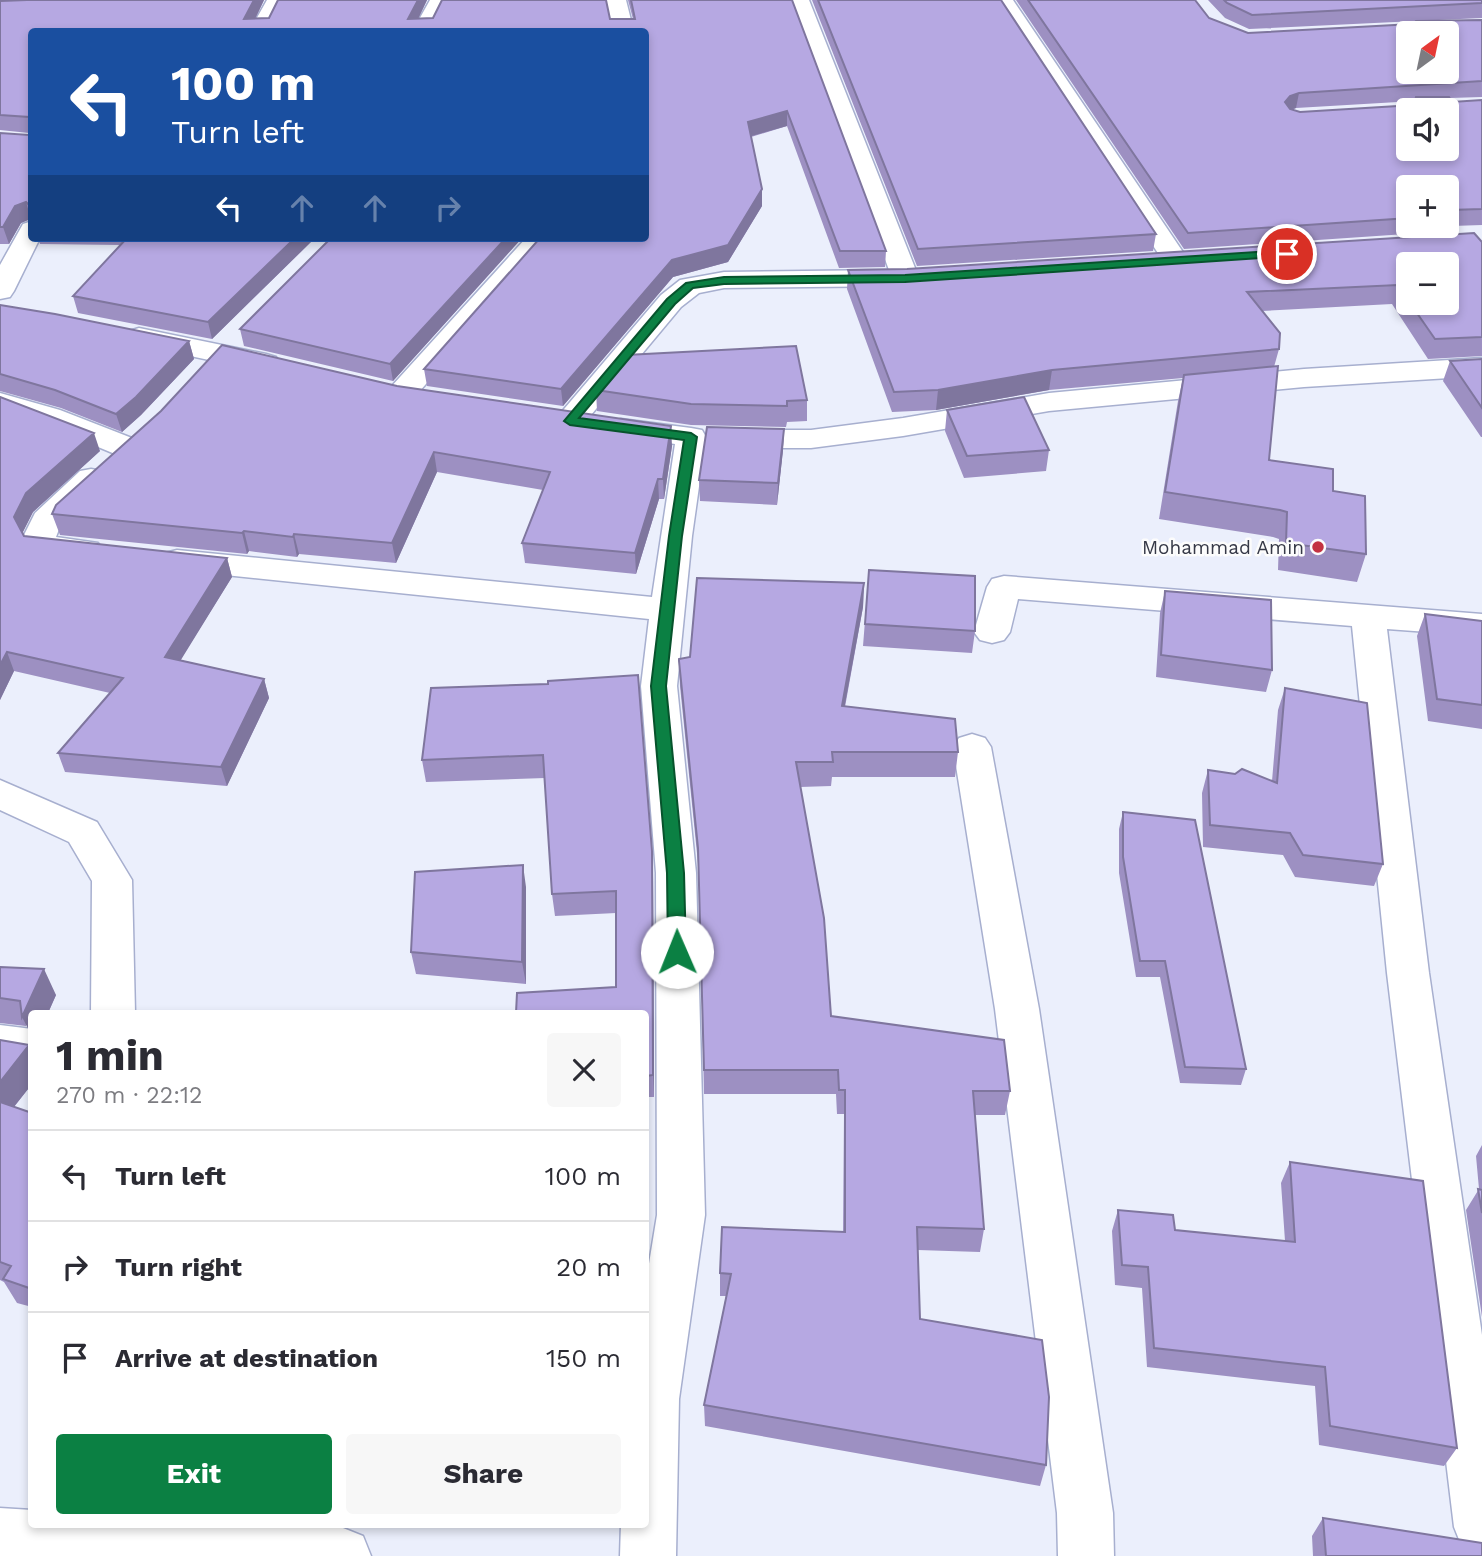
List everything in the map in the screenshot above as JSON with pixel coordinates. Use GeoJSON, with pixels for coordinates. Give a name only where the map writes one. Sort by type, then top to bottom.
{"type":"FeatureCollection","features":[{"type":"Feature","properties":{"kind":"street"},"geometry":{"type":"LineString","coordinates":[[261,28],[277,0]]}},
{"type":"Feature","properties":{"kind":"street"},"geometry":{"type":"LineString","coordinates":[[424,28],[440,0]]}},
{"type":"Feature","properties":{"kind":"street"},"geometry":{"type":"LineString","coordinates":[[616,0],[622,28]]}},
{"type":"Feature","properties":{"kind":"street"},"geometry":{"type":"LineString","coordinates":[[799,0],[919,277],[724,280],[690,286],[671,301],[557,419],[691,437],[811,439],[903,427],[1049,402],[1304,378],[1482,367]]}},
{"type":"Feature","properties":{"kind":"street"},"geometry":{"type":"LineString","coordinates":[[1003,0],[1176,261]]}},
{"type":"Feature","properties":{"kind":"street"},"geometry":{"type":"LineString","coordinates":[[5,304],[28,240]]}},
{"type":"Feature","properties":{"kind":"street"},"geometry":{"type":"LineString","coordinates":[[401,394],[536,242]]}},
{"type":"Feature","properties":{"kind":"street"},"geometry":{"type":"LineString","coordinates":[[1149,263],[1204,260]]}},
{"type":"Feature","properties":{"kind":"street"},"geometry":{"type":"LineString","coordinates":[[109,331],[229,343],[297,370]]}},
{"type":"Feature","properties":{"kind":"street"},"geometry":{"type":"LineString","coordinates":[[191,383],[229,343]]}},
{"type":"Feature","properties":{"kind":"street"},"geometry":{"type":"LineString","coordinates":[[0,402],[136,439],[47,520],[39,537],[45,546],[667,610]]}},
{"type":"Feature","properties":{"kind":"street"},"geometry":{"type":"LineString","coordinates":[[649,1396],[681,1215],[676,873],[659,686],[691,437]]}},
{"type":"Feature","properties":{"kind":"street"},"geometry":{"type":"LineString","coordinates":[[992,632],[1004,587],[1482,625]]}},
{"type":"Feature","properties":{"kind":"street"},"geometry":{"type":"LineString","coordinates":[[1368,614],[1408,973],[1482,1527]]}},
{"type":"Feature","properties":{"kind":"street"},"geometry":{"type":"LineString","coordinates":[[972,747],[1017,1009],[1084,1513],[1086,1556]]}},
{"type":"Feature","properties":{"kind":"street"},"geometry":{"type":"LineString","coordinates":[[0,793],[83,832],[112,880],[113,1010]]}},
{"type":"Feature","properties":{"kind":"street"},"geometry":{"type":"LineString","coordinates":[[0,1043],[28,1046]]}},
{"type":"Feature","properties":{"kind":"street"},"geometry":{"type":"LineString","coordinates":[[648,1528],[648,1556]]}},
{"type":"Feature","properties":{"kind":"street"},"geometry":{"type":"LineString","coordinates":[[0,1536],[342,1556]]}},
{"type":"Feature","properties":{"kind":"building"},"geometry":{"type":"Polygon","coordinates":[[[254,0],[244,19],[269,18],[278,0],[418,0],[408,19],[433,18],[442,0],[606,0],[610,19],[635,19],[631,0],[792,0],[886,251],[840,251],[787,111],[748,122],[762,189],[728,245],[672,260],[561,389],[424,369],[536,242],[649,242],[649,28],[28,28],[28,117],[0,115],[0,1],[254,0]]]}},
{"type":"Feature","properties":{"kind":"building"},"geometry":{"type":"Polygon","coordinates":[[[818,0],[1001,0],[1156,234],[918,249],[818,0]]]}},
{"type":"Feature","properties":{"kind":"building"},"geometry":{"type":"Polygon","coordinates":[[[1028,0],[1195,0],[1209,18],[1248,33],[1396,25],[1396,84],[1436,84],[1299,93],[1290,96],[1285,102],[1290,109],[1300,112],[1396,106],[1396,161],[1459,161],[1459,102],[1482,100],[1482,209],[1459,210],[1459,175],[1396,175],[1396,219],[1188,233],[1028,0]]]}},
{"type":"Feature","properties":{"kind":"building"},"geometry":{"type":"Polygon","coordinates":[[[1224,0],[1482,0],[1482,3],[1252,15],[1224,0]]]}},
{"type":"Feature","properties":{"kind":"building"},"geometry":{"type":"Polygon","coordinates":[[[1482,20],[1482,81],[1460,82],[1460,21],[1416,21],[1482,20]]]}},
{"type":"Feature","properties":{"kind":"building"},"geometry":{"type":"Polygon","coordinates":[[[1416,97],[1450,98],[1416,98],[1416,97]]]}},
{"type":"Feature","properties":{"kind":"building"},"geometry":{"type":"Polygon","coordinates":[[[0,133],[28,135],[28,204],[26,202],[15,206],[3,227],[0,227],[0,133]]]}},
{"type":"Feature","properties":{"kind":"building"},"geometry":{"type":"Polygon","coordinates":[[[1474,233],[1482,242],[1482,337],[1435,339],[1418,315],[1459,315],[1459,252],[1396,252],[1396,285],[1247,292],[1280,333],[1279,349],[1052,370],[938,390],[894,392],[848,270],[907,269],[1396,238],[1459,238],[1459,234],[1474,233]]]}},
{"type":"Feature","properties":{"kind":"building"},"geometry":{"type":"Polygon","coordinates":[[[123,242],[291,242],[208,322],[73,296],[123,242]]]}},
{"type":"Feature","properties":{"kind":"building"},"geometry":{"type":"Polygon","coordinates":[[[327,242],[502,242],[390,364],[240,329],[327,242]]]}},
{"type":"Feature","properties":{"kind":"building"},"geometry":{"type":"Polygon","coordinates":[[[0,305],[189,341],[136,397],[116,414],[55,390],[0,374],[0,305]]]}},
{"type":"Feature","properties":{"kind":"building"},"geometry":{"type":"Polygon","coordinates":[[[222,345],[397,386],[671,426],[663,479],[658,479],[635,553],[522,543],[550,472],[434,452],[392,543],[294,534],[293,537],[244,531],[242,533],[52,514],[56,505],[161,411],[222,345]]]}},
{"type":"Feature","properties":{"kind":"building"},"geometry":{"type":"Polygon","coordinates":[[[796,346],[807,400],[787,401],[787,406],[691,404],[596,390],[626,355],[796,346]]]}},
{"type":"Feature","properties":{"kind":"building"},"geometry":{"type":"Polygon","coordinates":[[[1482,359],[1482,408],[1450,361],[1482,359]]]}},
{"type":"Feature","properties":{"kind":"building"},"geometry":{"type":"Polygon","coordinates":[[[1278,366],[1269,460],[1333,469],[1333,491],[1365,496],[1366,554],[1286,543],[1287,512],[1165,492],[1184,375],[1278,366]]]}},
{"type":"Feature","properties":{"kind":"building"},"geometry":{"type":"Polygon","coordinates":[[[0,397],[94,433],[26,493],[14,517],[24,536],[227,558],[165,657],[264,679],[221,767],[58,753],[123,678],[7,652],[0,665],[0,397]]]}},
{"type":"Feature","properties":{"kind":"building"},"geometry":{"type":"Polygon","coordinates":[[[1024,397],[1049,450],[967,456],[947,410],[1024,397]]]}},
{"type":"Feature","properties":{"kind":"building"},"geometry":{"type":"Polygon","coordinates":[[[707,427],[784,429],[778,483],[699,480],[707,427]]]}},
{"type":"Feature","properties":{"kind":"building"},"geometry":{"type":"Polygon","coordinates":[[[869,570],[975,576],[975,631],[865,624],[869,570]]]}},
{"type":"Feature","properties":{"kind":"building"},"geometry":{"type":"Polygon","coordinates":[[[697,578],[864,583],[842,706],[955,719],[958,752],[832,752],[833,762],[796,762],[824,918],[831,1016],[1004,1040],[1010,1091],[973,1091],[984,1229],[917,1227],[920,1319],[1042,1340],[1049,1397],[1046,1465],[704,1405],[731,1274],[720,1273],[722,1227],[845,1232],[845,1090],[839,1090],[838,1070],[704,1070],[698,848],[679,661],[690,657],[697,578]]]}},
{"type":"Feature","properties":{"kind":"building"},"geometry":{"type":"Polygon","coordinates":[[[1165,591],[1271,600],[1272,670],[1161,655],[1165,591]]]}},
{"type":"Feature","properties":{"kind":"building"},"geometry":{"type":"Polygon","coordinates":[[[1425,614],[1482,621],[1482,705],[1437,699],[1425,614]]]}},
{"type":"Feature","properties":{"kind":"building"},"geometry":{"type":"Polygon","coordinates":[[[638,675],[652,851],[653,1075],[649,1076],[649,1010],[516,1010],[517,993],[616,987],[616,891],[552,894],[543,755],[422,760],[431,688],[548,684],[548,681],[638,675]]]}},
{"type":"Feature","properties":{"kind":"building"},"geometry":{"type":"Polygon","coordinates":[[[1285,688],[1367,703],[1383,864],[1303,855],[1290,833],[1210,825],[1208,770],[1235,774],[1242,769],[1277,783],[1285,688]]]}},
{"type":"Feature","properties":{"kind":"building"},"geometry":{"type":"Polygon","coordinates":[[[1123,812],[1195,820],[1246,1069],[1185,1067],[1165,961],[1140,961],[1123,857],[1123,812]]]}},
{"type":"Feature","properties":{"kind":"building"},"geometry":{"type":"Polygon","coordinates":[[[523,865],[522,962],[411,952],[415,872],[523,865]]]}},
{"type":"Feature","properties":{"kind":"building"},"geometry":{"type":"Polygon","coordinates":[[[0,967],[44,969],[22,1017],[20,1001],[0,998],[0,967]]]}},
{"type":"Feature","properties":{"kind":"building"},"geometry":{"type":"Polygon","coordinates":[[[0,1040],[28,1045],[28,1046],[0,1082],[0,1040]]]}},
{"type":"Feature","properties":{"kind":"building"},"geometry":{"type":"Polygon","coordinates":[[[0,1102],[28,1112],[28,1288],[3,1279],[11,1266],[0,1262],[0,1102]]]}},
{"type":"Feature","properties":{"kind":"building"},"geometry":{"type":"Polygon","coordinates":[[[1290,1162],[1423,1181],[1457,1448],[1330,1426],[1325,1367],[1154,1348],[1148,1267],[1122,1265],[1118,1210],[1173,1215],[1175,1230],[1295,1242],[1290,1162]]]}},
{"type":"Feature","properties":{"kind":"building"},"geometry":{"type":"Polygon","coordinates":[[[1478,1189],[1482,1190],[1482,1213],[1478,1189]]]}},
{"type":"Feature","properties":{"kind":"building"},"geometry":{"type":"Polygon","coordinates":[[[1323,1518],[1482,1543],[1482,1556],[1326,1556],[1323,1518]]]}},
{"type":"Feature","properties":{"kind":"place","name":"Mohammad Amin"},"geometry":{"type":"Point","coordinates":[1318,547]}},
{"type":"Feature","properties":{"kind":"route"},"geometry":{"type":"LineString","coordinates":[[677,952],[676,873],[659,686],[676,536],[691,437],[570,421],[671,301],[690,286],[724,280],[905,278],[1287,254]]}}]}
